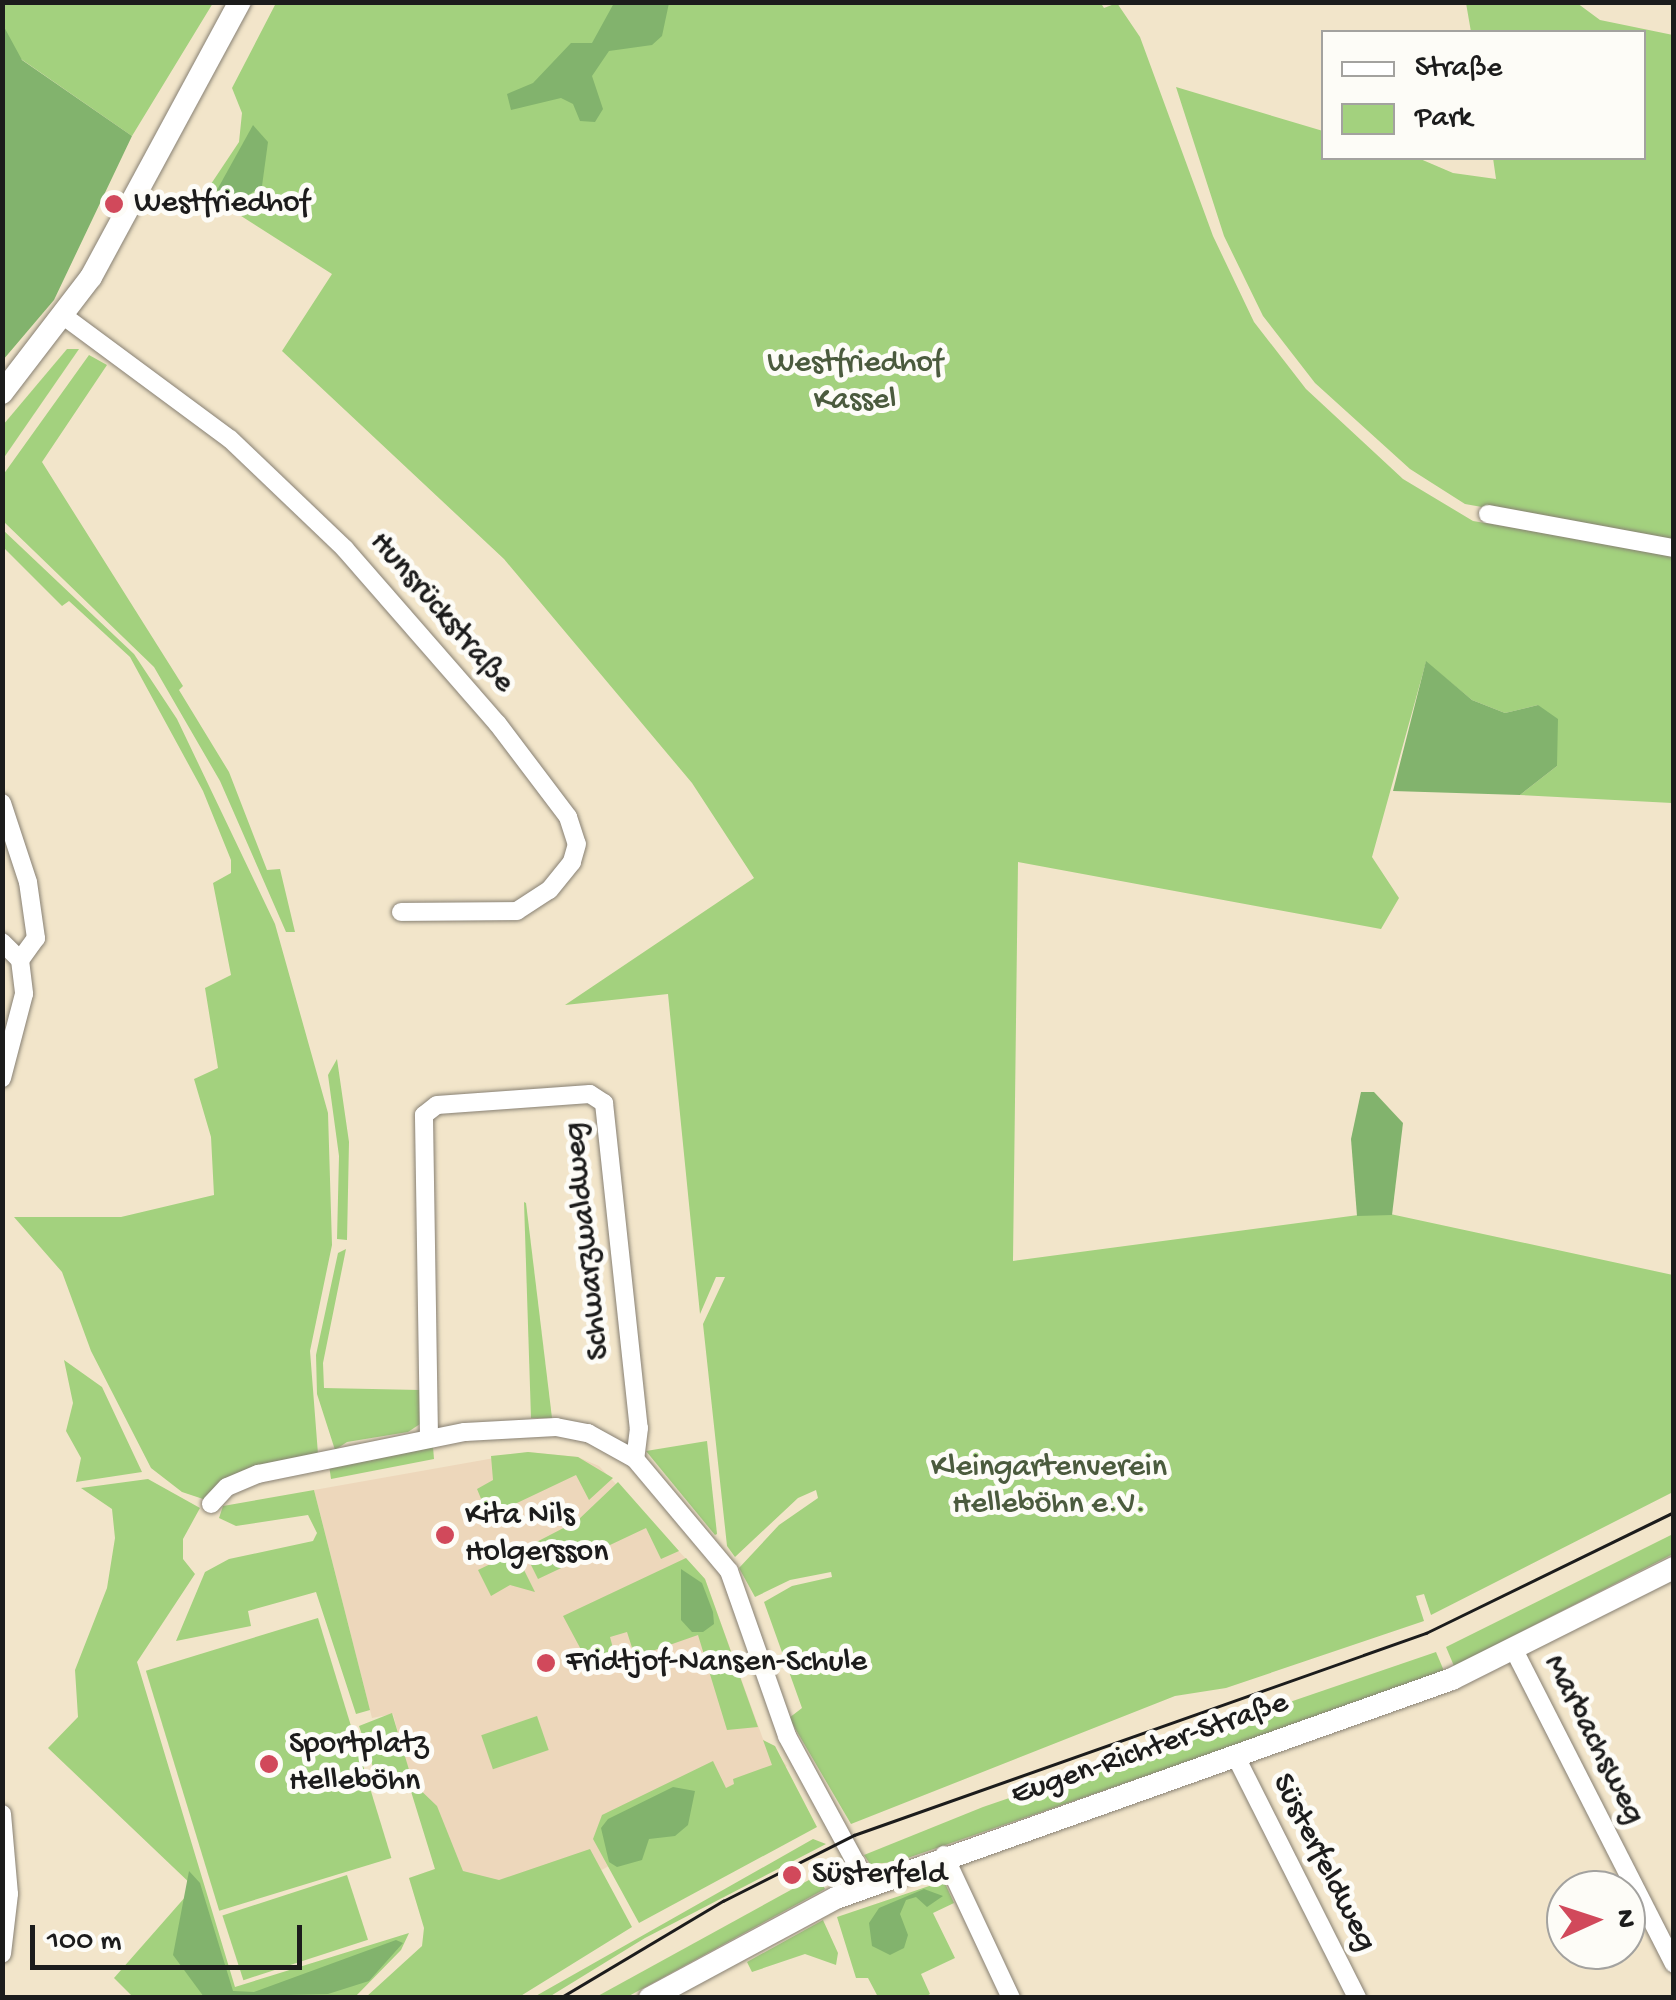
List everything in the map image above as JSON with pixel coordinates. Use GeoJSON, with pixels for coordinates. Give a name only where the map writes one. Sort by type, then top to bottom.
{"type":"FeatureCollection","features":[{"type":"Feature","properties":{"kind":"main road"},"geometry":{"type":"LineString","coordinates":[[2,393],[65,318],[240,2]]}},
{"type":"Feature","properties":{"kind":"main road","name":"Eugen-Richter-Straße"},"geometry":{"type":"LineString","coordinates":[[650,1998],[682,1989],[868,1885],[944,1855],[1452,1679],[1674,1568]]}},
{"type":"Feature","properties":{"kind":"street","name":"Hunsrückstraße"},"geometry":{"type":"LineString","coordinates":[[65,318],[230,438],[345,549],[497,723],[568,816],[578,844],[572,862],[548,890],[517,910],[401,912]]}},
{"type":"Feature","properties":{"kind":"street"},"geometry":{"type":"LineString","coordinates":[[1488,514],[1674,548]]}},
{"type":"Feature","properties":{"kind":"street"},"geometry":{"type":"LineString","coordinates":[[2,803],[28,882],[36,938],[20,960]]}},
{"type":"Feature","properties":{"kind":"street"},"geometry":{"type":"LineString","coordinates":[[2,942],[20,960],[24,997],[2,1078]]}},
{"type":"Feature","properties":{"kind":"street","name":"Schwarzwaldweg"},"geometry":{"type":"LineString","coordinates":[[429,1436],[424,1115],[437,1105],[590,1094],[604,1104],[639,1428],[635,1458]]}},
{"type":"Feature","properties":{"kind":"street"},"geometry":{"type":"LineString","coordinates":[[212,1504],[226,1487],[258,1474],[429,1436],[556,1426],[588,1433],[635,1458],[729,1571],[787,1736],[868,1885]]}},
{"type":"Feature","properties":{"kind":"street","name":"Marbachsweg"},"geometry":{"type":"LineString","coordinates":[[1514,1650],[1674,1964]]}},
{"type":"Feature","properties":{"kind":"street","name":"Süsterfeldweg"},"geometry":{"type":"LineString","coordinates":[[1235,1755],[1357,1998]]}},
{"type":"Feature","properties":{"kind":"street"},"geometry":{"type":"LineString","coordinates":[[2,1814],[9,1894],[2,1954]]}},
{"type":"Feature","properties":{"kind":"street"},"geometry":{"type":"LineString","coordinates":[[944,1855],[1012,1998]]}},
{"type":"Feature","properties":{"kind":"shaded area","name":"Fridtjof-Nansen-Schule"},"geometry":{"type":"Polygon","coordinates":[[[528,1452],[578,1457],[599,1466],[705,1579],[763,1739],[787,1766],[436,1963],[409,1878],[435,1869],[393,1714],[372,1718],[314,1490],[528,1452]]]}},
{"type":"Feature","properties":{"kind":"green space","name":"Westfriedhof Kassel"},"geometry":{"type":"Polygon","coordinates":[[[1100,2],[1104,8],[1117,3],[1140,37],[1213,236],[1254,322],[1306,389],[1403,479],[1473,521],[1673,554],[1673,797],[1672,803],[1520,795],[1557,766],[1538,705],[1505,713],[1472,700],[1426,662],[1372,857],[1399,898],[1381,929],[1018,862],[1013,1261],[1381,1212],[1673,1275],[1673,1492],[1431,1615],[1424,1594],[1416,1596],[1424,1621],[1226,1688],[1175,1696],[851,1824],[789,1718],[802,1708],[764,1602],[792,1586],[832,1577],[831,1572],[790,1580],[755,1597],[739,1568],[779,1525],[818,1498],[816,1490],[798,1498],[735,1557],[727,1546],[703,1324],[725,1277],[716,1277],[700,1314],[668,994],[565,1005],[754,878],[692,783],[504,559],[282,351],[332,274],[205,193],[239,142],[242,113],[232,88],[276,3],[1100,2]]]}},
{"type":"Feature","properties":{"kind":"green space"},"geometry":{"type":"Polygon","coordinates":[[[3,3],[213,3],[132,136],[21,59],[3,73],[3,3]]]}},
{"type":"Feature","properties":{"kind":"green space"},"geometry":{"type":"Polygon","coordinates":[[[614,3],[669,3],[662,36],[652,45],[609,51],[592,76],[603,109],[595,122],[580,121],[573,104],[561,98],[511,110],[507,94],[533,83],[571,43],[592,43],[614,3]]]}},
{"type":"Feature","properties":{"kind":"green space"},"geometry":{"type":"Polygon","coordinates":[[[1466,3],[1577,3],[1600,20],[1673,35],[1673,541],[1465,504],[1410,469],[1315,383],[1263,316],[1224,236],[1176,87],[1321,130],[1321,160],[1423,160],[1453,173],[1496,179],[1493,160],[1646,160],[1646,30],[1471,30],[1466,3]]]}},
{"type":"Feature","properties":{"kind":"green space"},"geometry":{"type":"Polygon","coordinates":[[[3,25],[22,60],[132,136],[54,300],[3,360],[3,25]]]}},
{"type":"Feature","properties":{"kind":"green space"},"geometry":{"type":"Polygon","coordinates":[[[253,125],[268,142],[262,186],[238,202],[225,200],[217,190],[253,125]]]}},
{"type":"Feature","properties":{"kind":"green space"},"geometry":{"type":"Polygon","coordinates":[[[67,349],[79,349],[3,459],[3,425],[67,349]]]}},
{"type":"Feature","properties":{"kind":"green space"},"geometry":{"type":"Polygon","coordinates":[[[89,355],[107,365],[42,462],[183,686],[179,690],[229,772],[267,870],[280,869],[295,932],[286,932],[220,781],[154,667],[3,521],[3,475],[89,355]]]}},
{"type":"Feature","properties":{"kind":"green space"},"geometry":{"type":"Polygon","coordinates":[[[2,529],[134,654],[177,719],[275,924],[328,1113],[332,1245],[310,1351],[318,1454],[206,1500],[182,1492],[151,1468],[91,1351],[62,1272],[14,1217],[121,1217],[214,1195],[211,1137],[194,1079],[218,1068],[205,988],[231,975],[213,883],[231,873],[231,860],[203,791],[130,657],[69,601],[62,606],[3,547],[2,529]]]}},
{"type":"Feature","properties":{"kind":"green space"},"geometry":{"type":"Polygon","coordinates":[[[1426,661],[1472,700],[1505,713],[1538,705],[1558,719],[1557,766],[1520,795],[1393,791],[1426,661]]]}},
{"type":"Feature","properties":{"kind":"green space"},"geometry":{"type":"Polygon","coordinates":[[[337,1059],[349,1142],[347,1240],[337,1239],[339,1156],[328,1075],[337,1059]]]}},
{"type":"Feature","properties":{"kind":"green space"},"geometry":{"type":"Polygon","coordinates":[[[1361,1092],[1374,1092],[1403,1123],[1392,1215],[1357,1216],[1351,1139],[1361,1092]]]}},
{"type":"Feature","properties":{"kind":"green space"},"geometry":{"type":"Polygon","coordinates":[[[526,1203],[552,1418],[531,1418],[526,1203]]]}},
{"type":"Feature","properties":{"kind":"green space"},"geometry":{"type":"Polygon","coordinates":[[[346,1249],[323,1363],[324,1388],[420,1390],[421,1415],[420,1424],[408,1432],[347,1442],[335,1450],[317,1394],[316,1355],[338,1253],[346,1249]]]}},
{"type":"Feature","properties":{"kind":"green space"},"geometry":{"type":"Polygon","coordinates":[[[64,1360],[102,1387],[142,1472],[76,1482],[81,1458],[66,1431],[73,1403],[64,1360]]]}},
{"type":"Feature","properties":{"kind":"green space"},"geometry":{"type":"Polygon","coordinates":[[[707,1441],[717,1534],[715,1535],[646,1451],[707,1441]]]}},
{"type":"Feature","properties":{"kind":"green space"},"geometry":{"type":"Polygon","coordinates":[[[433,1447],[434,1459],[331,1479],[329,1465],[433,1447]]]}},
{"type":"Feature","properties":{"kind":"green space"},"geometry":{"type":"Polygon","coordinates":[[[528,1452],[578,1457],[613,1478],[589,1500],[576,1475],[475,1523],[470,1514],[482,1501],[477,1489],[493,1480],[491,1456],[528,1452]]]}},
{"type":"Feature","properties":{"kind":"green space"},"geometry":{"type":"Polygon","coordinates":[[[148,1479],[200,1508],[183,1539],[183,1559],[195,1574],[137,1662],[235,1987],[409,1933],[401,1950],[355,1997],[133,1997],[114,1978],[194,1887],[48,1748],[78,1717],[75,1670],[107,1588],[115,1538],[112,1509],[81,1488],[148,1479]]]}},
{"type":"Feature","properties":{"kind":"green space"},"geometry":{"type":"Polygon","coordinates":[[[618,1482],[679,1551],[661,1559],[646,1528],[538,1579],[523,1549],[577,1521],[618,1482]]]}},
{"type":"Feature","properties":{"kind":"green space"},"geometry":{"type":"Polygon","coordinates":[[[314,1490],[370,1710],[356,1714],[316,1592],[248,1611],[251,1626],[176,1641],[205,1572],[229,1559],[313,1541],[317,1533],[308,1515],[236,1526],[219,1518],[223,1506],[314,1490]]]}},
{"type":"Feature","properties":{"kind":"green space"},"geometry":{"type":"Polygon","coordinates":[[[1673,1534],[1673,1554],[1454,1666],[1446,1647],[1673,1534]]]}},
{"type":"Feature","properties":{"kind":"green space"},"geometry":{"type":"Polygon","coordinates":[[[515,1552],[535,1592],[510,1585],[491,1596],[478,1570],[515,1552]]]}},
{"type":"Feature","properties":{"kind":"green space"},"geometry":{"type":"Polygon","coordinates":[[[686,1558],[705,1579],[758,1727],[727,1730],[698,1635],[635,1657],[627,1632],[610,1637],[617,1663],[593,1672],[563,1616],[686,1558]]]}},
{"type":"Feature","properties":{"kind":"green space"},"geometry":{"type":"Polygon","coordinates":[[[681,1569],[702,1583],[713,1612],[714,1624],[703,1632],[692,1632],[681,1620],[681,1569]]]}},
{"type":"Feature","properties":{"kind":"green space","name":"Sportplatz Helleböhn"},"geometry":{"type":"Polygon","coordinates":[[[318,1618],[391,1858],[219,1911],[146,1671],[318,1618]]]}},
{"type":"Feature","properties":{"kind":"green space"},"geometry":{"type":"Polygon","coordinates":[[[1436,1652],[1444,1671],[1378,1696],[896,1862],[870,1864],[864,1855],[983,1807],[1436,1652]]]}},
{"type":"Feature","properties":{"kind":"green space"},"geometry":{"type":"Polygon","coordinates":[[[392,1713],[413,1783],[437,1806],[463,1871],[499,1880],[590,1849],[632,1927],[519,1997],[366,1997],[422,1946],[424,1928],[409,1878],[435,1869],[409,1785],[395,1789],[389,1769],[375,1773],[359,1726],[392,1713]]]}},
{"type":"Feature","properties":{"kind":"green space"},"geometry":{"type":"Polygon","coordinates":[[[537,1716],[549,1750],[493,1769],[481,1735],[537,1716]]]}},
{"type":"Feature","properties":{"kind":"green space"},"geometry":{"type":"Polygon","coordinates":[[[763,1740],[775,1746],[817,1827],[639,1923],[593,1839],[602,1815],[713,1761],[726,1788],[734,1784],[733,1779],[772,1765],[763,1740]]]}},
{"type":"Feature","properties":{"kind":"green space"},"geometry":{"type":"Polygon","coordinates":[[[673,1787],[695,1791],[688,1825],[675,1836],[649,1839],[642,1860],[617,1867],[609,1862],[601,1828],[608,1819],[673,1787]]]}},
{"type":"Feature","properties":{"kind":"green space"},"geometry":{"type":"Polygon","coordinates":[[[813,1839],[826,1844],[645,1938],[549,1997],[534,1997],[813,1839]]]}},
{"type":"Feature","properties":{"kind":"green space"},"geometry":{"type":"Polygon","coordinates":[[[189,1871],[200,1883],[233,1991],[254,1992],[396,1940],[403,1943],[369,1981],[328,1994],[204,1997],[173,1955],[189,1871]]]}},
{"type":"Feature","properties":{"kind":"green space"},"geometry":{"type":"Polygon","coordinates":[[[347,1875],[368,1940],[243,1980],[222,1915],[347,1875]]]}},
{"type":"Feature","properties":{"kind":"green space"},"geometry":{"type":"Polygon","coordinates":[[[818,1875],[825,1889],[627,1997],[596,1997],[818,1875]]]}},
{"type":"Feature","properties":{"kind":"green space"},"geometry":{"type":"Polygon","coordinates":[[[944,1881],[954,1903],[933,1913],[955,1958],[921,1974],[930,1994],[925,1997],[878,1997],[868,1978],[856,1978],[837,1917],[944,1881]]]}},
{"type":"Feature","properties":{"kind":"green space"},"geometry":{"type":"Polygon","coordinates":[[[924,1889],[943,1896],[927,1907],[916,1897],[906,1900],[900,1914],[908,1935],[904,1948],[890,1955],[872,1946],[869,1923],[879,1908],[924,1889]]]}},
{"type":"Feature","properties":{"kind":"green space"},"geometry":{"type":"Polygon","coordinates":[[[823,1920],[838,1953],[836,1965],[805,1954],[752,1972],[747,1962],[823,1920]]]}},
{"type":"Feature","properties":{"kind":"tram line"},"geometry":{"type":"LineString","coordinates":[[560,1998],[723,1901],[854,1835],[1426,1633],[1674,1512]]}},
{"type":"Feature","properties":{"kind":"place","name":"Westfriedhof"},"geometry":{"type":"Point","coordinates":[114,204]}},
{"type":"Feature","properties":{"kind":"place","name":"Kita Nils Holgersson"},"geometry":{"type":"Point","coordinates":[445,1535]}},
{"type":"Feature","properties":{"kind":"place","name":"Fridtjof-Nansen-Schule"},"geometry":{"type":"Point","coordinates":[546,1663]}},
{"type":"Feature","properties":{"kind":"place","name":"Sportplatz Helleböhn"},"geometry":{"type":"Point","coordinates":[269,1764]}},
{"type":"Feature","properties":{"kind":"place","name":"Süsterfeld"},"geometry":{"type":"Point","coordinates":[792,1875]}},
{"type":"Feature","properties":{"kind":"park label","name":"Kleingartenverein Helleböhn e.V."},"geometry":{"type":"Point","coordinates":[1049,1488]}}]}
